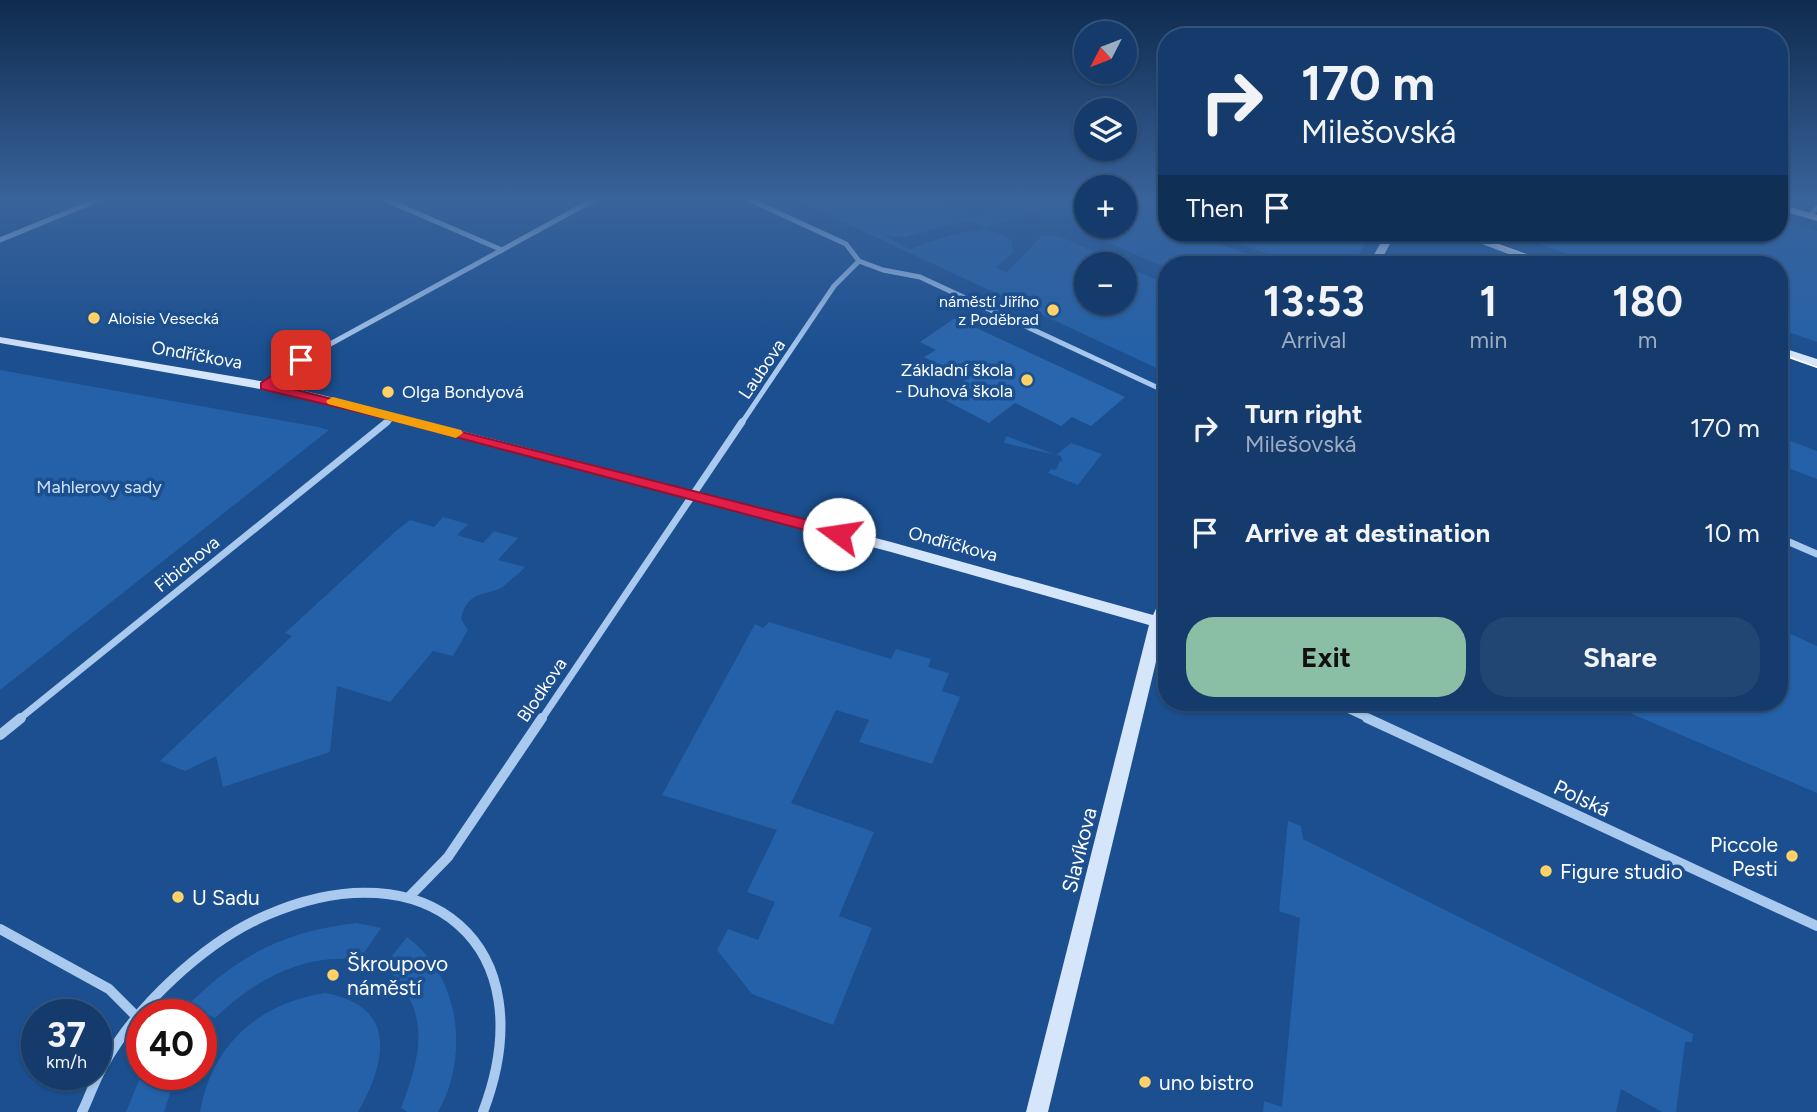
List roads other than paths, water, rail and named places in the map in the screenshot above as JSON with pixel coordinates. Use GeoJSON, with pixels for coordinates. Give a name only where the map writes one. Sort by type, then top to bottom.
{"type":"FeatureCollection","features":[{"type":"Feature","properties":{"kind":"street"},"geometry":{"type":"LineString","coordinates":[[266,386],[301,360],[500,251]]}},
{"type":"Feature","properties":{"kind":"street"},"geometry":{"type":"LineString","coordinates":[[851,251],[859,261],[883,270],[920,277],[1158,388]]}},
{"type":"Feature","properties":{"kind":"street","name":"Laubova"},"geometry":{"type":"LineString","coordinates":[[693,496],[834,286],[859,261]]}},
{"type":"Feature","properties":{"kind":"street","name":"Ondříčkova"},"geometry":{"type":"LineString","coordinates":[[0,340],[266,386],[393,416],[891,547],[1158,623]]}},
{"type":"Feature","properties":{"kind":"street"},"geometry":{"type":"LineString","coordinates":[[1788,353],[1817,363]]}},
{"type":"Feature","properties":{"kind":"street","name":"Fibichova"},"geometry":{"type":"LineString","coordinates":[[0,735],[393,416]]}},
{"type":"Feature","properties":{"kind":"street","name":"Blodkova"},"geometry":{"type":"LineString","coordinates":[[410,896],[448,857],[693,496]]}},
{"type":"Feature","properties":{"kind":"street"},"geometry":{"type":"LineString","coordinates":[[1788,541],[1817,554]]}},
{"type":"Feature","properties":{"kind":"street","name":"Slavíkova"},"geometry":{"type":"LineString","coordinates":[[1037,1112],[1158,640]]}},
{"type":"Feature","properties":{"kind":"street","name":"Polská"},"geometry":{"type":"LineString","coordinates":[[1351,711],[1817,926]]}},
{"type":"Feature","properties":{"kind":"street"},"geometry":{"type":"LineString","coordinates":[[155,999],[196,958],[232,933],[270,914],[307,900],[344,892],[379,891],[410,896],[434,905],[457,920],[476,941],[490,967],[499,996],[501,1031],[496,1068],[483,1112]]}},
{"type":"Feature","properties":{"kind":"street"},"geometry":{"type":"LineString","coordinates":[[0,929],[109,989],[126,1006]]}},
{"type":"Feature","properties":{"kind":"street"},"geometry":{"type":"LineString","coordinates":[[82,1112],[108,1058],[126,1033]]}},
{"type":"Feature","properties":{"kind":"tram line"},"geometry":{"type":"LineString","coordinates":[[1515,251],[1530,256]]}},
{"type":"Feature","properties":{"kind":"tram line"},"geometry":{"type":"LineString","coordinates":[[1788,357],[1817,367]]}},
{"type":"Feature","properties":{"kind":"place","name":"náměstí Jiřího z Poděbrad"},"geometry":{"type":"Point","coordinates":[1053,310]}},
{"type":"Feature","properties":{"kind":"place","name":"Aloisie Vesecká"},"geometry":{"type":"Point","coordinates":[94,318]}},
{"type":"Feature","properties":{"kind":"place","name":"Základní škola - Duhová škola"},"geometry":{"type":"Point","coordinates":[1027,380]}},
{"type":"Feature","properties":{"kind":"place","name":"Olga Bondyová"},"geometry":{"type":"Point","coordinates":[388,392]}},
{"type":"Feature","properties":{"kind":"place","name":"Piccole Pesti"},"geometry":{"type":"Point","coordinates":[1792,856]}},
{"type":"Feature","properties":{"kind":"place","name":"Figure studio"},"geometry":{"type":"Point","coordinates":[1546,871]}},
{"type":"Feature","properties":{"kind":"place","name":"U Sadu"},"geometry":{"type":"Point","coordinates":[178,897]}},
{"type":"Feature","properties":{"kind":"place","name":"Škroupovo náměstí"},"geometry":{"type":"Point","coordinates":[333,975]}},
{"type":"Feature","properties":{"kind":"place","name":"uno bistro"},"geometry":{"type":"Point","coordinates":[1145,1082]}},
{"type":"Feature","properties":{"kind":"park label","name":"Mahlerovy sady"},"geometry":{"type":"Point","coordinates":[99,487]}}]}
